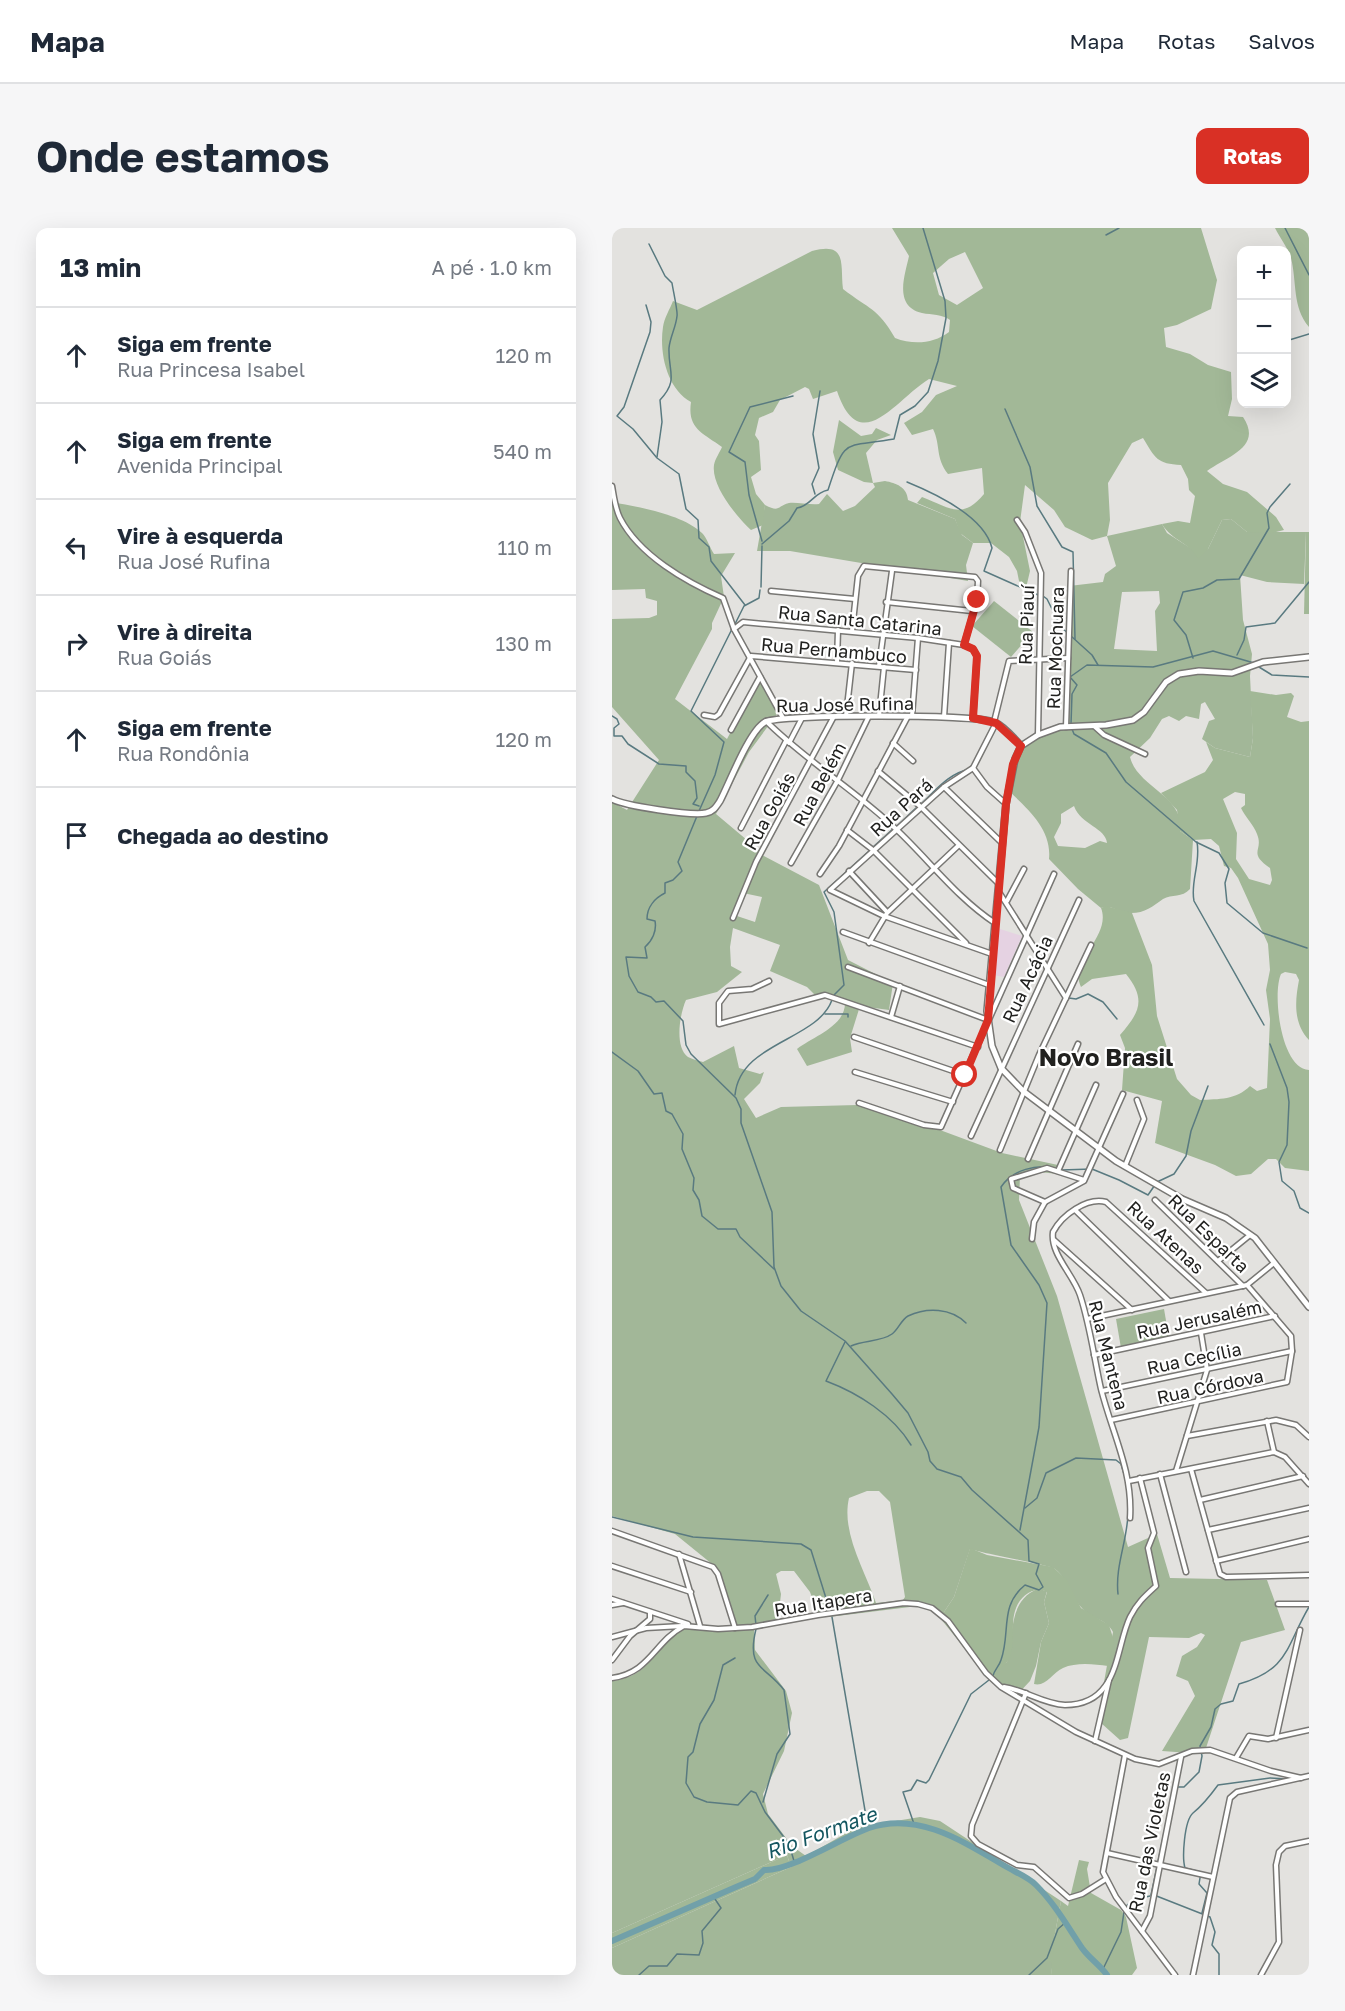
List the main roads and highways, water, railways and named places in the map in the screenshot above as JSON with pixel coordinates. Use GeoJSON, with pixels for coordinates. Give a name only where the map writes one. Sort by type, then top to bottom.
{"type":"FeatureCollection","features":[{"type":"Feature","properties":{"kind":"waterway"},"geometry":{"type":"LineString","coordinates":[[762,544],[789,521],[797,508],[806,505],[828,490],[839,460],[849,447],[894,439],[900,415],[915,406],[928,392],[938,361],[946,318],[945,301],[923,228]]}},
{"type":"Feature","properties":{"kind":"waterway"},"geometry":{"type":"LineString","coordinates":[[1106,235],[1119,228]]}},
{"type":"Feature","properties":{"kind":"waterway"},"geometry":{"type":"LineString","coordinates":[[1285,228],[1309,275]]}},
{"type":"Feature","properties":{"kind":"waterway"},"geometry":{"type":"LineString","coordinates":[[649,244],[665,276],[672,283],[677,314],[669,348],[671,381],[660,400],[662,422],[657,457]]}},
{"type":"Feature","properties":{"kind":"waterway"},"geometry":{"type":"LineString","coordinates":[[646,305],[651,322],[650,332],[624,407],[617,416],[633,429],[657,458],[679,474],[686,509],[698,520],[699,538],[709,547],[711,561],[745,605]]}},
{"type":"Feature","properties":{"kind":"waterway"},"geometry":{"type":"LineString","coordinates":[[1291,339],[1309,334]]}},
{"type":"Feature","properties":{"kind":"waterway"},"geometry":{"type":"LineString","coordinates":[[815,494],[812,484],[819,468],[813,434],[820,391]]}},
{"type":"Feature","properties":{"kind":"waterway"},"geometry":{"type":"LineString","coordinates":[[762,541],[749,495],[745,462],[729,452],[750,407],[793,396]]}},
{"type":"Feature","properties":{"kind":"waterway"},"geometry":{"type":"LineString","coordinates":[[1005,409],[1030,467],[1037,506],[1062,547],[1073,552],[1075,639]]}},
{"type":"Feature","properties":{"kind":"waterway"},"geometry":{"type":"LineString","coordinates":[[907,482],[944,499],[969,516],[979,526],[987,536],[992,548],[984,571],[1038,595]]}},
{"type":"Feature","properties":{"kind":"waterway"},"geometry":{"type":"LineString","coordinates":[[1193,658],[1186,635],[1174,620],[1183,592],[1203,588],[1217,580],[1239,579],[1269,528],[1267,513],[1270,507],[1290,484]]}},
{"type":"Feature","properties":{"kind":"waterway"},"geometry":{"type":"LineString","coordinates":[[761,587],[762,546]]}},
{"type":"Feature","properties":{"kind":"waterway"},"geometry":{"type":"LineString","coordinates":[[1237,655],[1244,640],[1246,627],[1275,623],[1309,582]]}},
{"type":"Feature","properties":{"kind":"waterway"},"geometry":{"type":"LineString","coordinates":[[735,624],[744,606],[759,598],[760,590]]}},
{"type":"Feature","properties":{"kind":"waterway"},"geometry":{"type":"LineString","coordinates":[[1043,596],[1047,599],[1061,627],[1092,655],[1098,665]]}},
{"type":"Feature","properties":{"kind":"waterway"},"geometry":{"type":"LineString","coordinates":[[699,811],[715,775],[724,742],[691,711],[732,629]]}},
{"type":"Feature","properties":{"kind":"waterway"},"geometry":{"type":"LineString","coordinates":[[1071,724],[1072,694],[1077,685],[1070,677],[1087,665],[1153,667],[1213,651],[1254,663]]}},
{"type":"Feature","properties":{"kind":"waterway"},"geometry":{"type":"LineString","coordinates":[[1259,667],[1272,675],[1309,677]]}},
{"type":"Feature","properties":{"kind":"waterway"},"geometry":{"type":"LineString","coordinates":[[612,716],[619,724],[614,728],[614,736],[622,736],[628,744],[659,764],[686,766],[686,772],[695,781],[697,798],[693,804],[699,806]]}},
{"type":"Feature","properties":{"kind":"waterway"},"geometry":{"type":"LineString","coordinates":[[1072,729],[1074,734],[1106,753],[1126,782],[1196,842],[1219,853],[1229,869],[1225,883],[1227,903],[1263,933],[1307,948]]}},
{"type":"Feature","properties":{"kind":"waterway"},"geometry":{"type":"LineString","coordinates":[[921,804],[949,778],[970,769]]}},
{"type":"Feature","properties":{"kind":"waterway"},"geometry":{"type":"LineString","coordinates":[[897,826],[916,808]]}},
{"type":"Feature","properties":{"kind":"waterway"},"geometry":{"type":"LineString","coordinates":[[697,816],[678,862],[682,871],[673,880],[665,883],[665,893],[655,900],[648,911],[647,919],[655,921],[655,928],[650,942],[645,947],[647,958],[626,957],[629,976],[638,992],[651,997],[656,1002],[664,1001],[683,1021],[686,1045],[691,1054],[736,1098],[741,1109],[741,1123],[772,1212],[774,1267],[781,1286],[801,1311],[845,1341],[892,1394],[908,1413],[928,1452],[930,1461],[937,1469],[961,1477],[972,1490],[1028,1540],[1029,1561],[1039,1564],[1036,1574],[1043,1587],[1039,1590],[1025,1585],[1017,1593],[1009,1611],[1004,1650],[993,1676]]}},
{"type":"Feature","properties":{"kind":"waterway"},"geometry":{"type":"LineString","coordinates":[[873,847],[893,829]]}},
{"type":"Feature","properties":{"kind":"waterway"},"geometry":{"type":"LineString","coordinates":[[1197,842],[1194,901],[1264,1025]]}},
{"type":"Feature","properties":{"kind":"waterway"},"geometry":{"type":"LineString","coordinates":[[834,995],[844,985],[834,912],[824,892],[869,851]]}},
{"type":"Feature","properties":{"kind":"waterway"},"geometry":{"type":"LineString","coordinates":[[1069,998],[1076,999],[1088,994],[1103,1002],[1117,1019]]}},
{"type":"Feature","properties":{"kind":"waterway"},"geometry":{"type":"LineString","coordinates":[[735,1095],[740,1077],[750,1064],[764,1052],[811,1025],[824,1014],[832,1000]]}},
{"type":"Feature","properties":{"kind":"waterway"},"geometry":{"type":"LineString","coordinates":[[825,1014],[848,1014],[848,1017]]}},
{"type":"Feature","properties":{"kind":"waterway"},"geometry":{"type":"LineString","coordinates":[[1270,1044],[1287,1088],[1289,1102],[1287,1145],[1279,1162],[1282,1181],[1294,1191],[1300,1208],[1309,1213]]}},
{"type":"Feature","properties":{"kind":"waterway"},"geometry":{"type":"LineString","coordinates":[[612,1052],[638,1071],[654,1094],[662,1093],[666,1111],[672,1114],[683,1134],[682,1149],[694,1178],[693,1190],[699,1200],[702,1216],[718,1229],[736,1229],[740,1237],[774,1269]]}},
{"type":"Feature","properties":{"kind":"waterway"},"geometry":{"type":"LineString","coordinates":[[1061,1170],[1092,1169],[1148,1195],[1157,1182],[1174,1174],[1186,1156],[1191,1131],[1208,1086]]}},
{"type":"Feature","properties":{"kind":"waterway"},"geometry":{"type":"LineString","coordinates":[[1020,1530],[1039,1427],[1047,1303],[1039,1285],[1011,1245],[1001,1187],[1012,1176],[1026,1169],[1041,1167],[1057,1169]]}},
{"type":"Feature","properties":{"kind":"waterway"},"geometry":{"type":"LineString","coordinates":[[851,1346],[888,1337],[908,1316],[923,1311],[946,1312],[966,1323]]}},
{"type":"Feature","properties":{"kind":"waterway"},"geometry":{"type":"LineString","coordinates":[[845,1342],[826,1381],[874,1406],[895,1424],[911,1445]]}},
{"type":"Feature","properties":{"kind":"waterway"},"geometry":{"type":"LineString","coordinates":[[1025,1508],[1037,1498],[1046,1473],[1076,1458],[1116,1460],[1121,1464],[1124,1474]]}},
{"type":"Feature","properties":{"kind":"waterway"},"geometry":{"type":"LineString","coordinates":[[1118,1594],[1118,1574],[1128,1514]]}},
{"type":"Feature","properties":{"kind":"waterway"},"geometry":{"type":"LineString","coordinates":[[612,1517],[693,1537],[801,1544],[811,1550],[830,1611]]}},
{"type":"Feature","properties":{"kind":"waterway"},"geometry":{"type":"LineString","coordinates":[[756,1625],[755,1616],[768,1595]]}},
{"type":"Feature","properties":{"kind":"waterway"},"geometry":{"type":"LineString","coordinates":[[1177,1787],[1184,1787],[1199,1772],[1202,1756],[1200,1746],[1211,1727],[1215,1709],[1221,1704],[1233,1701],[1239,1684],[1268,1672],[1277,1664],[1290,1645],[1309,1607]]}},
{"type":"Feature","properties":{"kind":"waterway"},"geometry":{"type":"LineString","coordinates":[[832,1617],[868,1828]]}},
{"type":"Feature","properties":{"kind":"waterway"},"geometry":{"type":"LineString","coordinates":[[756,1629],[753,1652],[755,1660],[784,1690],[790,1734],[777,1754],[763,1802]]}},
{"type":"Feature","properties":{"kind":"waterway"},"geometry":{"type":"LineString","coordinates":[[735,1658],[723,1665],[714,1700],[700,1724],[693,1752],[688,1757],[686,1783],[694,1797],[707,1802],[738,1805],[751,1791],[756,1793],[765,1812],[789,1844],[794,1861]]}},
{"type":"Feature","properties":{"kind":"waterway"},"geometry":{"type":"LineString","coordinates":[[914,1824],[903,1792],[911,1790],[917,1780],[926,1783],[929,1780],[971,1694],[989,1680]]}},
{"type":"Feature","properties":{"kind":"waterway"},"geometry":{"type":"LineString","coordinates":[[1202,1913],[1207,1893],[1199,1884],[1201,1872],[1185,1868],[1184,1863],[1184,1840],[1190,1817],[1218,1785],[1270,1778],[1288,1779]]}},
{"type":"Feature","properties":{"kind":"waterway"},"geometry":{"type":"LineString","coordinates":[[1158,1862],[1171,1799]]}},
{"type":"Feature","properties":{"kind":"waterway","name":"Rio Formate"},"geometry":{"type":"LineString","coordinates":[[612,1941],[755,1879],[764,1870],[787,1866],[858,1832],[887,1824],[905,1823],[923,1826],[957,1839],[1033,1882],[1055,1908],[1085,1952],[1107,1975]]}},
{"type":"Feature","properties":{"kind":"waterway"},"geometry":{"type":"LineString","coordinates":[[1151,1895],[1157,1867]]}},
{"type":"Feature","properties":{"kind":"waterway"},"geometry":{"type":"LineString","coordinates":[[1154,1895],[1210,1917],[1215,1932],[1212,1945],[1219,1954],[1219,1975]]}},
{"type":"Feature","properties":{"kind":"waterway"},"geometry":{"type":"LineString","coordinates":[[639,1975],[649,1966],[667,1966],[677,1954],[699,1955],[703,1943],[702,1931],[721,1908],[713,1896]]}},
{"type":"Feature","properties":{"kind":"waterway"},"geometry":{"type":"LineString","coordinates":[[1125,1907],[1133,1900],[1150,1896]]}},
{"type":"Feature","properties":{"kind":"waterway"},"geometry":{"type":"LineString","coordinates":[[1103,1969],[1121,1932],[1124,1912]]}},
{"type":"Feature","properties":{"kind":"waterway"},"geometry":{"type":"LineString","coordinates":[[1029,1975],[1047,1958],[1058,1929],[1066,1922]]}},
{"type":"Feature","properties":{"kind":"district","name":"Novo Brasil"},"geometry":{"type":"Point","coordinates":[1106,1056]}}]}
